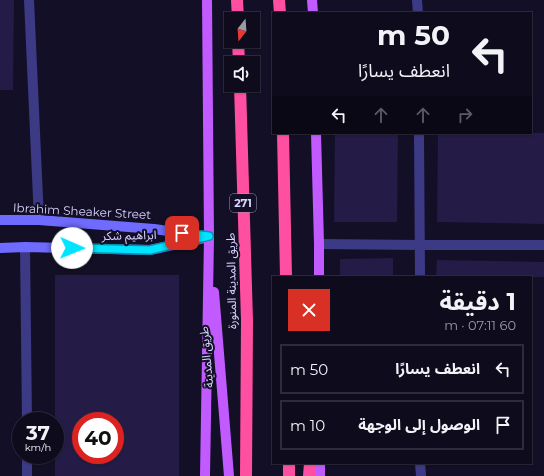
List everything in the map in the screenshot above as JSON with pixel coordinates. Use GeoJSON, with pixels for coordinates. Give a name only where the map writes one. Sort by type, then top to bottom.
{"type":"FeatureCollection","features":[{"type":"Feature","properties":{"kind":"highway"},"geometry":{"type":"LineString","coordinates":[[237,0],[238,12]]}},
{"type":"Feature","properties":{"kind":"highway"},"geometry":{"type":"LineString","coordinates":[[279,0],[280,12]]}},
{"type":"Feature","properties":{"kind":"highway","name":"طريق المدينة المنورة"},"geometry":{"type":"LineString","coordinates":[[240,92],[247,321],[246,476]]}},
{"type":"Feature","properties":{"kind":"highway"},"geometry":{"type":"LineString","coordinates":[[283,134],[286,276]]}},
{"type":"Feature","properties":{"kind":"highway"},"geometry":{"type":"LineString","coordinates":[[289,464],[289,476]]}},
{"type":"Feature","properties":{"kind":"highway"},"geometry":{"type":"LineString","coordinates":[[309,476],[310,464]]}},
{"type":"Feature","properties":{"kind":"main road","name":"طريق المدينة"},"geometry":{"type":"LineString","coordinates":[[205,476],[209,236],[207,0]]}},
{"type":"Feature","properties":{"kind":"main road"},"geometry":{"type":"LineString","coordinates":[[312,0],[313,12]]}},
{"type":"Feature","properties":{"kind":"main road"},"geometry":{"type":"LineString","coordinates":[[316,134],[319,244],[318,276]]}},
{"type":"Feature","properties":{"kind":"main road","name":"طريق المدينة"},"geometry":{"type":"LineString","coordinates":[[209,236],[229,476]]}},
{"type":"Feature","properties":{"kind":"main road"},"geometry":{"type":"LineString","coordinates":[[320,464],[320,476]]}},
{"type":"Feature","properties":{"kind":"street"},"geometry":{"type":"LineString","coordinates":[[29,0],[39,220]]}},
{"type":"Feature","properties":{"kind":"street"},"geometry":{"type":"LineString","coordinates":[[417,0],[418,12]]}},
{"type":"Feature","properties":{"kind":"street"},"geometry":{"type":"LineString","coordinates":[[419,134],[420,276]]}},
{"type":"Feature","properties":{"kind":"street","name":"Ibrahim Sheaker Street"},"geometry":{"type":"LineString","coordinates":[[0,220],[39,220],[154,229],[209,236]]}},
{"type":"Feature","properties":{"kind":"street","name":"ابراهيم شكر"},"geometry":{"type":"LineString","coordinates":[[0,248],[26,247],[150,250],[209,236]]}},
{"type":"Feature","properties":{"kind":"street"},"geometry":{"type":"LineString","coordinates":[[319,244],[544,245]]}},
{"type":"Feature","properties":{"kind":"street"},"geometry":{"type":"LineString","coordinates":[[26,247],[27,412]]}},
{"type":"Feature","properties":{"kind":"street"},"geometry":{"type":"LineString","coordinates":[[27,464],[27,476]]}},
{"type":"Feature","properties":{"kind":"street"},"geometry":{"type":"LineString","coordinates":[[420,464],[420,476]]}},
{"type":"Feature","properties":{"kind":"building"},"geometry":{"type":"Polygon","coordinates":[[[0,0],[14,0],[13,90],[0,90],[0,0]]]}},
{"type":"Feature","properties":{"kind":"building"},"geometry":{"type":"Polygon","coordinates":[[[544,133],[544,224],[437,222],[438,134],[544,133]]]}},
{"type":"Feature","properties":{"kind":"building"},"geometry":{"type":"Polygon","coordinates":[[[335,134],[398,134],[397,222],[334,222],[335,134]]]}},
{"type":"Feature","properties":{"kind":"building"},"geometry":{"type":"Polygon","coordinates":[[[393,258],[393,276],[340,276],[340,259],[393,258]]]}},
{"type":"Feature","properties":{"kind":"building"},"geometry":{"type":"Polygon","coordinates":[[[437,260],[544,262],[544,277],[436,276],[437,260]]]}},
{"type":"Feature","properties":{"kind":"building"},"geometry":{"type":"Polygon","coordinates":[[[55,275],[179,275],[179,476],[55,476],[55,464],[64,464],[64,412],[55,412],[55,275]]]}},
{"type":"Feature","properties":{"kind":"route"},"geometry":{"type":"LineString","coordinates":[[72,248],[150,250],[209,236],[182,233]]}}]}
